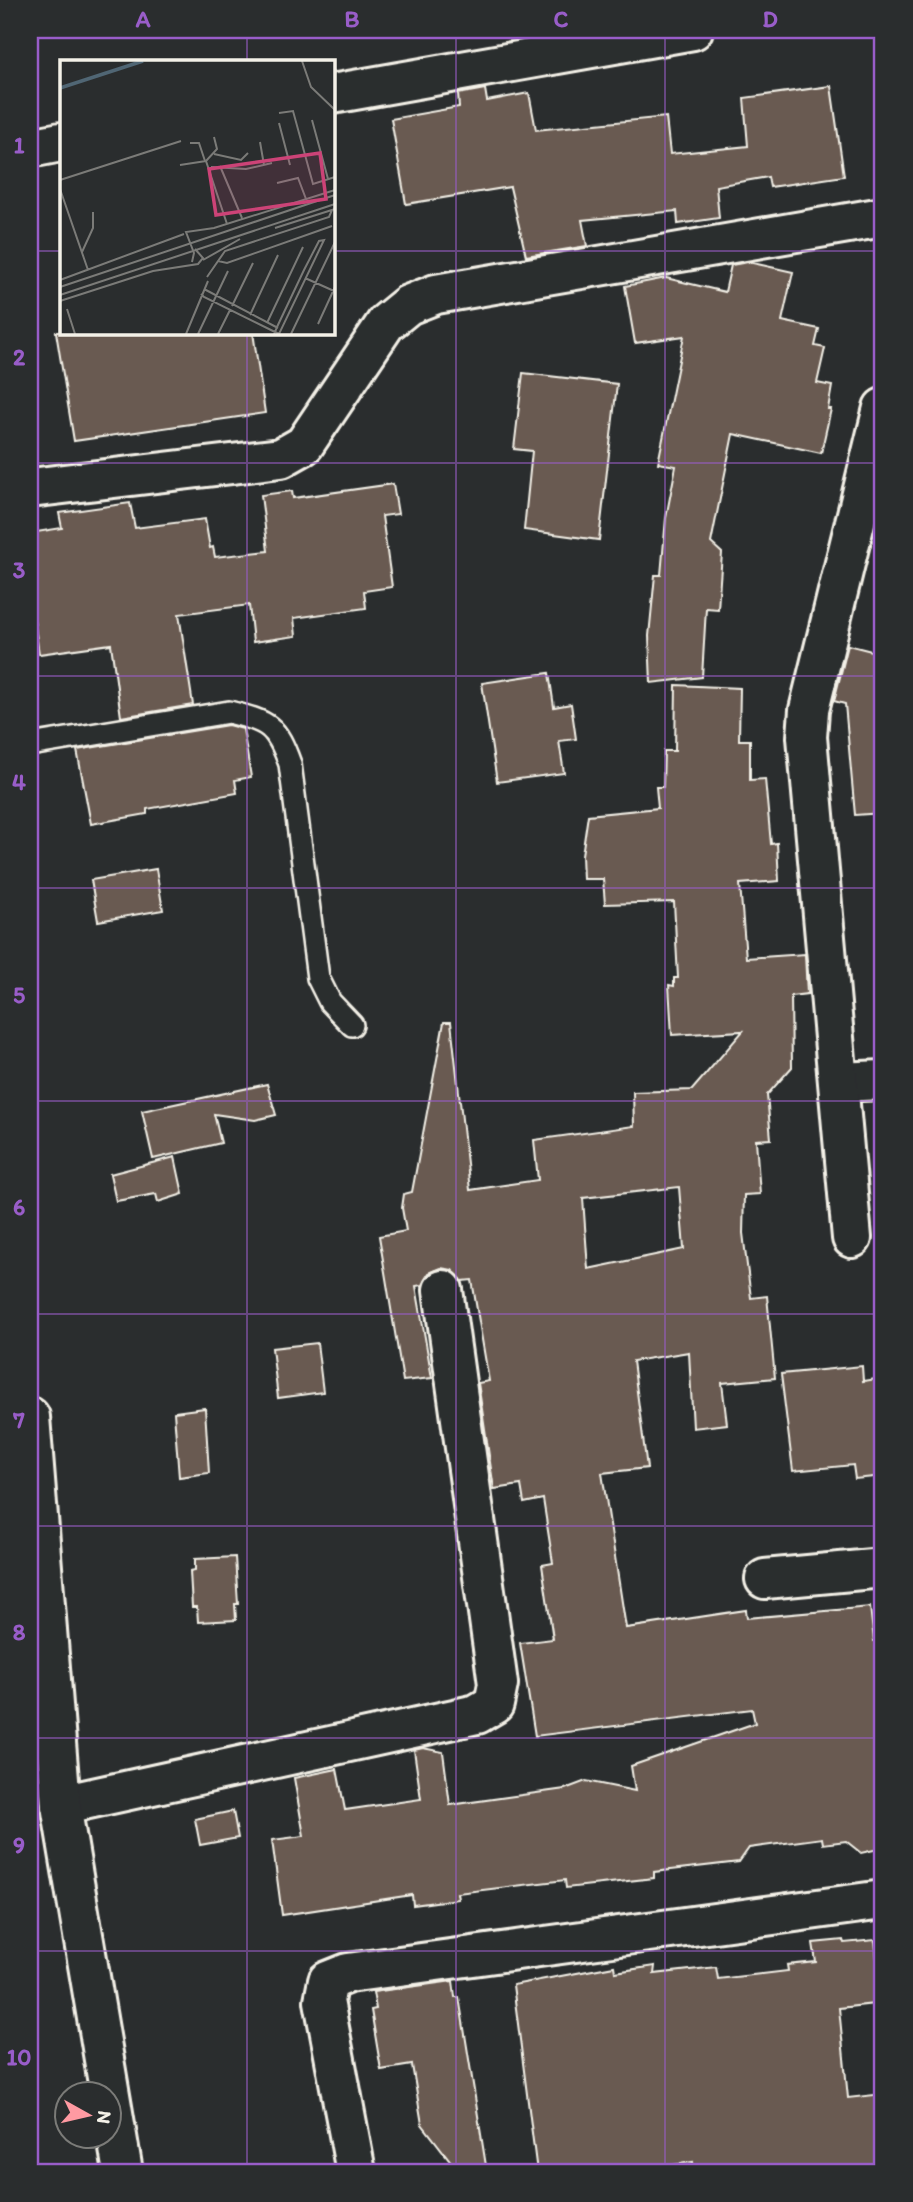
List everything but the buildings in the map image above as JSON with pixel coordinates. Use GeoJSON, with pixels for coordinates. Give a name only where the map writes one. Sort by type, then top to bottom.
{"type":"FeatureCollection","features":[{"type":"Feature","properties":{"kind":"street"},"geometry":{"type":"LineString","coordinates":[[334,94],[693,30]]}},
{"type":"Feature","properties":{"kind":"street"},"geometry":{"type":"LineString","coordinates":[[30,148],[60,142]]}},
{"type":"Feature","properties":{"kind":"street"},"geometry":{"type":"LineString","coordinates":[[30,488],[281,458],[304,445],[386,323],[408,305],[436,294],[883,217]]}},
{"type":"Feature","properties":{"kind":"street"},"geometry":{"type":"LineString","coordinates":[[852,1238],[807,737],[809,710],[883,408]]}},
{"type":"Feature","properties":{"kind":"street"},"geometry":{"type":"LineString","coordinates":[[839,1082],[883,1080]]}},
{"type":"Feature","properties":{"kind":"street"},"geometry":{"type":"LineString","coordinates":[[61,1805],[477,1714],[494,1704],[498,1684],[443,1290]]}},
{"type":"Feature","properties":{"kind":"street"},"geometry":{"type":"LineString","coordinates":[[30,1417],[61,1805],[123,2172]]}},
{"type":"Feature","properties":{"kind":"street"},"geometry":{"type":"LineString","coordinates":[[765,1579],[883,1568]]}},
{"type":"Feature","properties":{"kind":"street"},"geometry":{"type":"LineString","coordinates":[[356,2172],[324,2001],[328,1980],[348,1973],[883,1900]]}},
{"type":"Feature","properties":{"kind":"lane"},"geometry":{"type":"LineString","coordinates":[[30,745],[229,712],[258,720],[280,736],[290,764],[318,978],[330,1002],[352,1025]]}}]}
